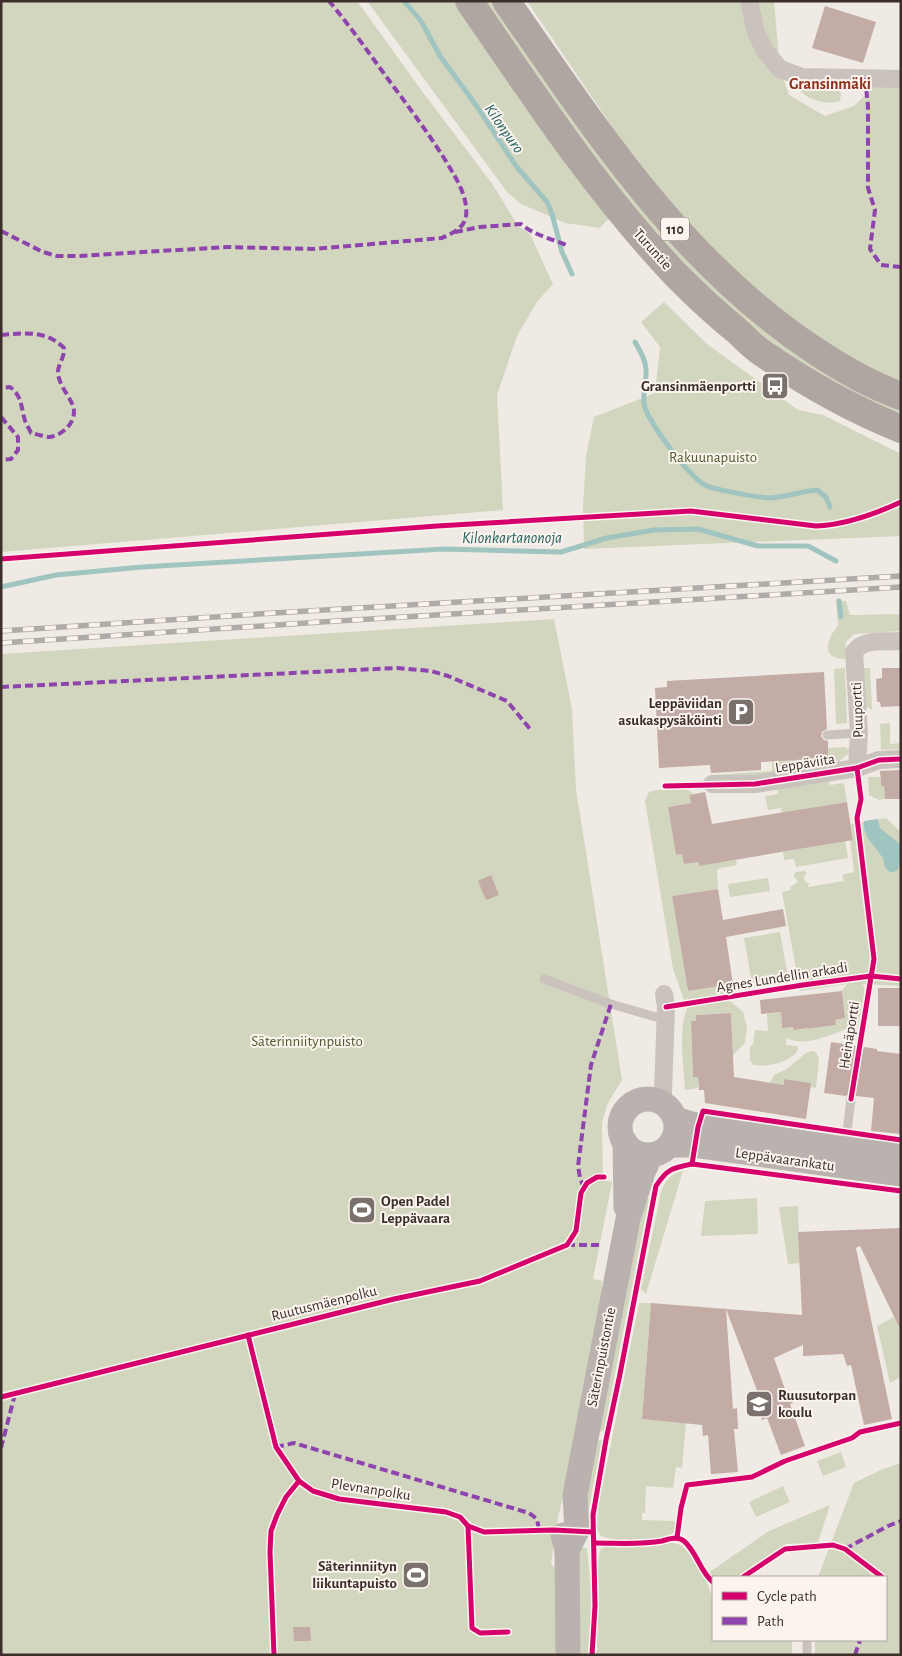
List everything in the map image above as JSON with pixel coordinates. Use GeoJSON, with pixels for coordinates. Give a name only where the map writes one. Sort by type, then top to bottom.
{"type":"FeatureCollection","features":[{"type":"Feature","properties":{"kind":"main road","name":"Turuntie"},"geometry":{"type":"LineString","coordinates":[[469,1],[558,131],[607,196],[644,241],[701,300],[760,352],[825,393],[873,418],[901,429]]}},
{"type":"Feature","properties":{"kind":"main road","name":"Turuntie"},"geometry":{"type":"LineString","coordinates":[[506,1],[631,177],[693,248],[739,293],[783,329],[836,364],[887,392],[901,396]]}},
{"type":"Feature","properties":{"kind":"main road"},"geometry":{"type":"LineString","coordinates":[[646,1099],[668,1110],[676,1133],[661,1150],[642,1155],[635,1152],[625,1142],[620,1128],[621,1120],[634,1102],[646,1099]]}},
{"type":"Feature","properties":{"kind":"main road","name":"Leppävaarankatu"},"geometry":{"type":"LineString","coordinates":[[668,1110],[706,1128],[844,1158],[901,1174]]}},
{"type":"Feature","properties":{"kind":"main road","name":"Säterinpuistontie"},"geometry":{"type":"LineString","coordinates":[[625,1142],[625,1182],[628,1219]]}},
{"type":"Feature","properties":{"kind":"main road","name":"Leppävaarankatu"},"geometry":{"type":"LineString","coordinates":[[661,1150],[694,1145],[844,1158],[901,1156]]}},
{"type":"Feature","properties":{"kind":"main road","name":"Säterinpuistontie"},"geometry":{"type":"LineString","coordinates":[[568,1655],[567,1550],[577,1531],[575,1496],[628,1219],[643,1172],[661,1150]]}},
{"type":"Feature","properties":{"kind":"street"},"geometry":{"type":"LineString","coordinates":[[749,1],[756,33],[765,51],[780,69],[802,77],[901,79]]}},
{"type":"Feature","properties":{"kind":"street","name":"Puuportti"},"geometry":{"type":"LineString","coordinates":[[857,768],[859,733],[854,652],[859,646],[868,642],[901,641]]}},
{"type":"Feature","properties":{"kind":"street","name":"Leppäviita"},"geometry":{"type":"LineString","coordinates":[[712,784],[755,784],[857,768],[879,760],[901,759]]}},
{"type":"Feature","properties":{"kind":"street"},"geometry":{"type":"LineString","coordinates":[[664,994],[666,1020],[663,1093],[668,1110]]}},
{"type":"Feature","properties":{"kind":"lane"},"geometry":{"type":"LineString","coordinates":[[827,735],[859,733]]}},
{"type":"Feature","properties":{"kind":"lane"},"geometry":{"type":"LineString","coordinates":[[544,980],[611,1004],[666,1020]]}},
{"type":"Feature","properties":{"kind":"lane"},"geometry":{"type":"LineString","coordinates":[[844,1158],[851,1099]]}},
{"type":"Feature","properties":{"kind":"lane"},"geometry":{"type":"LineString","coordinates":[[807,1641],[807,1655]]}},
{"type":"Feature","properties":{"kind":"green space"},"geometry":{"type":"Polygon","coordinates":[[[1,1],[357,1],[493,185],[518,226],[530,234],[553,284],[537,302],[517,336],[497,395],[503,510],[1,552],[1,1]]]}},
{"type":"Feature","properties":{"kind":"green space"},"geometry":{"type":"Polygon","coordinates":[[[367,1],[454,1],[523,105],[611,218],[600,228],[565,223],[521,204],[507,192],[367,1]]]}},
{"type":"Feature","properties":{"kind":"green space"},"geometry":{"type":"Polygon","coordinates":[[[484,1],[492,1],[537,65],[679,250],[724,297],[765,330],[901,409],[901,416],[822,378],[758,332],[718,299],[651,233],[567,122],[484,1]]]}},
{"type":"Feature","properties":{"kind":"green space"},"geometry":{"type":"Polygon","coordinates":[[[527,1],[774,1],[780,69],[789,95],[825,116],[854,106],[876,84],[901,85],[901,382],[874,371],[781,315],[690,227],[619,137],[527,1]]]}},
{"type":"Feature","properties":{"kind":"green space"},"geometry":{"type":"Polygon","coordinates":[[[799,82],[836,88],[841,93],[840,101],[828,103],[809,98],[800,90],[797,85],[799,82]]]}},
{"type":"Feature","properties":{"kind":"green space","name":"Rakuunapuisto"},"geometry":{"type":"Polygon","coordinates":[[[664,302],[707,344],[798,410],[823,415],[901,454],[901,536],[584,549],[583,507],[586,456],[594,417],[655,393],[660,347],[641,322],[664,302]]]}},
{"type":"Feature","properties":{"kind":"green space"},"geometry":{"type":"Polygon","coordinates":[[[836,601],[846,601],[850,615],[901,614],[901,631],[854,634],[846,642],[845,659],[832,656],[828,647],[831,636],[838,626],[836,601]]]}},
{"type":"Feature","properties":{"kind":"green space","name":"Säterinniitynpuisto"},"geometry":{"type":"Polygon","coordinates":[[[554,619],[572,709],[576,789],[622,1080],[608,1103],[602,1122],[603,1180],[612,1182],[593,1279],[602,1281],[599,1334],[580,1426],[557,1522],[551,1564],[555,1568],[560,1655],[1,1655],[1,654],[554,619]]]}},
{"type":"Feature","properties":{"kind":"green space"},"geometry":{"type":"Polygon","coordinates":[[[845,668],[847,723],[836,724],[834,669],[845,668]]]}},
{"type":"Feature","properties":{"kind":"green space"},"geometry":{"type":"Polygon","coordinates":[[[861,668],[870,668],[871,710],[864,705],[861,668]]]}},
{"type":"Feature","properties":{"kind":"green space"},"geometry":{"type":"Polygon","coordinates":[[[890,723],[890,744],[901,743],[901,749],[881,750],[880,724],[890,723]]]}},
{"type":"Feature","properties":{"kind":"green space"},"geometry":{"type":"Polygon","coordinates":[[[846,747],[849,753],[836,764],[817,768],[809,762],[781,766],[775,774],[713,779],[713,775],[772,771],[772,761],[828,758],[828,748],[846,747]]]}},
{"type":"Feature","properties":{"kind":"green space"},"geometry":{"type":"Polygon","coordinates":[[[868,777],[880,777],[881,786],[884,786],[885,799],[879,800],[869,795],[868,777]]]}},
{"type":"Feature","properties":{"kind":"green space"},"geometry":{"type":"Polygon","coordinates":[[[829,780],[830,785],[844,783],[847,802],[782,813],[781,808],[768,810],[765,796],[778,794],[777,788],[829,780]]]}},
{"type":"Feature","properties":{"kind":"green space"},"geometry":{"type":"Polygon","coordinates":[[[687,789],[694,794],[689,795],[691,803],[668,807],[676,855],[682,854],[684,864],[699,862],[699,865],[736,860],[737,865],[717,869],[718,889],[672,896],[688,991],[733,984],[735,993],[684,1000],[673,969],[645,801],[649,792],[656,790],[687,789]]]}},
{"type":"Feature","properties":{"kind":"green space"},"geometry":{"type":"Polygon","coordinates":[[[886,818],[901,832],[901,986],[862,984],[864,986],[864,995],[858,1026],[813,1040],[795,1041],[786,1038],[786,1045],[797,1046],[798,1050],[790,1058],[778,1063],[753,1065],[750,1060],[750,1046],[753,1045],[755,1030],[768,1031],[767,1014],[781,1012],[782,1028],[793,1027],[794,1030],[808,1029],[808,1024],[835,1024],[835,1020],[845,1018],[842,991],[847,984],[800,991],[782,892],[791,890],[790,887],[798,882],[793,875],[796,872],[805,871],[807,874],[804,876],[805,882],[809,883],[808,887],[844,881],[842,875],[854,872],[850,840],[853,840],[851,824],[886,818]]]}},
{"type":"Feature","properties":{"kind":"green space"},"geometry":{"type":"Polygon","coordinates":[[[845,841],[848,858],[796,867],[794,859],[784,860],[783,852],[845,841]]]}},
{"type":"Feature","properties":{"kind":"green space"},"geometry":{"type":"Polygon","coordinates":[[[768,878],[770,891],[730,897],[728,884],[768,878]]]}},
{"type":"Feature","properties":{"kind":"green space"},"geometry":{"type":"Polygon","coordinates":[[[780,932],[788,977],[752,983],[744,938],[780,932]]]}},
{"type":"Feature","properties":{"kind":"green space"},"geometry":{"type":"Polygon","coordinates":[[[730,1001],[743,1012],[747,1027],[745,1043],[733,1055],[731,1013],[696,1015],[696,1021],[691,1021],[693,1077],[698,1077],[698,1088],[685,1090],[682,1037],[688,1007],[704,1002],[730,1001]]]}},
{"type":"Feature","properties":{"kind":"green space"},"geometry":{"type":"Polygon","coordinates":[[[811,1051],[816,1052],[819,1059],[816,1088],[810,1087],[810,1083],[785,1079],[784,1085],[770,1083],[774,1075],[787,1069],[811,1051]]]}},
{"type":"Feature","properties":{"kind":"green space"},"geometry":{"type":"Polygon","coordinates":[[[683,1171],[646,1294],[641,1289],[661,1192],[669,1178],[683,1171]]]}},
{"type":"Feature","properties":{"kind":"green space"},"geometry":{"type":"Polygon","coordinates":[[[643,1197],[649,1199],[604,1430],[599,1433],[598,1441],[602,1440],[588,1513],[584,1513],[592,1456],[643,1197]]]}},
{"type":"Feature","properties":{"kind":"green space"},"geometry":{"type":"Polygon","coordinates":[[[757,1198],[758,1234],[701,1236],[705,1201],[757,1198]]]}},
{"type":"Feature","properties":{"kind":"green space"},"geometry":{"type":"Polygon","coordinates":[[[798,1206],[800,1263],[788,1264],[779,1207],[798,1206]]]}},
{"type":"Feature","properties":{"kind":"green space"},"geometry":{"type":"Polygon","coordinates":[[[639,1303],[651,1303],[642,1419],[686,1423],[682,1468],[676,1467],[673,1488],[646,1486],[645,1513],[642,1513],[642,1520],[675,1521],[675,1530],[666,1536],[647,1540],[618,1540],[601,1536],[597,1530],[598,1508],[639,1303]]]}},
{"type":"Feature","properties":{"kind":"green space"},"geometry":{"type":"Polygon","coordinates":[[[894,1317],[901,1331],[901,1377],[890,1383],[877,1326],[894,1317]]]}},
{"type":"Feature","properties":{"kind":"green space"},"geometry":{"type":"Polygon","coordinates":[[[841,1452],[846,1467],[823,1476],[817,1461],[841,1452]]]}},
{"type":"Feature","properties":{"kind":"green space"},"geometry":{"type":"Polygon","coordinates":[[[901,1463],[901,1655],[815,1655],[815,1641],[887,1641],[887,1576],[818,1576],[854,1483],[883,1469],[901,1463]]]}},
{"type":"Feature","properties":{"kind":"green space"},"geometry":{"type":"Polygon","coordinates":[[[783,1486],[790,1502],[756,1517],[749,1502],[783,1486]]]}},
{"type":"Feature","properties":{"kind":"green space"},"geometry":{"type":"Polygon","coordinates":[[[830,1505],[818,1543],[786,1544],[738,1576],[712,1577],[708,1573],[769,1531],[830,1505]]]}},
{"type":"Feature","properties":{"kind":"green space"},"geometry":{"type":"Polygon","coordinates":[[[673,1543],[681,1545],[690,1555],[710,1589],[712,1599],[712,1641],[792,1641],[792,1655],[597,1655],[599,1555],[601,1549],[606,1546],[673,1543]]]}},
{"type":"Feature","properties":{"kind":"green space"},"geometry":{"type":"Polygon","coordinates":[[[579,1548],[587,1548],[592,1597],[588,1655],[576,1655],[579,1548]]]}},
{"type":"Feature","properties":{"kind":"water"},"geometry":{"type":"Polygon","coordinates":[[[878,819],[880,828],[901,845],[901,862],[899,862],[898,870],[894,872],[890,872],[885,867],[883,858],[867,837],[864,828],[864,821],[878,819]]]}},
{"type":"Feature","properties":{"kind":"building"},"geometry":{"type":"Polygon","coordinates":[[[825,6],[876,22],[863,63],[812,48],[825,6]]]}},
{"type":"Feature","properties":{"kind":"building"},"geometry":{"type":"Polygon","coordinates":[[[882,668],[901,668],[901,706],[881,707],[880,702],[877,702],[876,679],[882,678],[882,668]]]}},
{"type":"Feature","properties":{"kind":"building","name":"Leppäviidan asukaspysäköinti"},"geometry":{"type":"Polygon","coordinates":[[[824,672],[827,729],[822,732],[821,736],[824,740],[828,741],[828,758],[761,762],[761,770],[711,773],[710,765],[659,768],[655,688],[667,687],[667,681],[824,672]]]}},
{"type":"Feature","properties":{"kind":"building"},"geometry":{"type":"Polygon","coordinates":[[[901,770],[901,799],[885,799],[884,786],[881,786],[880,771],[901,770]]]}},
{"type":"Feature","properties":{"kind":"building"},"geometry":{"type":"Polygon","coordinates":[[[705,792],[712,824],[847,802],[853,840],[699,866],[699,862],[684,864],[682,854],[676,855],[668,807],[691,803],[689,795],[705,792]]]}},
{"type":"Feature","properties":{"kind":"building"},"geometry":{"type":"Polygon","coordinates":[[[491,875],[499,895],[486,900],[478,881],[491,875]]]}},
{"type":"Feature","properties":{"kind":"building"},"geometry":{"type":"Polygon","coordinates":[[[718,889],[723,920],[783,909],[786,926],[726,937],[733,984],[688,991],[672,896],[718,889]]]}},
{"type":"Feature","properties":{"kind":"building"},"geometry":{"type":"Polygon","coordinates":[[[878,988],[901,988],[901,1026],[878,1026],[878,988]]]}},
{"type":"Feature","properties":{"kind":"building"},"geometry":{"type":"Polygon","coordinates":[[[842,991],[845,1018],[835,1020],[836,1025],[794,1030],[793,1027],[782,1028],[781,1012],[761,1014],[760,1000],[842,991]]]}},
{"type":"Feature","properties":{"kind":"building"},"geometry":{"type":"Polygon","coordinates":[[[731,1013],[734,1077],[784,1085],[784,1079],[811,1083],[806,1119],[705,1103],[704,1090],[699,1090],[698,1077],[693,1077],[691,1021],[696,1021],[696,1015],[731,1013]]]}},
{"type":"Feature","properties":{"kind":"building"},"geometry":{"type":"Polygon","coordinates":[[[831,1042],[901,1054],[901,1134],[871,1131],[874,1098],[856,1096],[851,1093],[846,1096],[824,1093],[831,1042]]]}},
{"type":"Feature","properties":{"kind":"building"},"geometry":{"type":"Polygon","coordinates":[[[901,1228],[901,1331],[860,1246],[856,1248],[892,1419],[864,1425],[851,1365],[847,1366],[843,1354],[803,1356],[803,1345],[774,1358],[786,1392],[789,1391],[793,1403],[790,1404],[805,1446],[781,1455],[767,1418],[762,1420],[756,1402],[761,1401],[726,1309],[733,1409],[737,1408],[738,1429],[734,1429],[738,1472],[711,1474],[708,1435],[703,1436],[702,1425],[642,1419],[651,1303],[802,1315],[798,1232],[901,1228]]]}},
{"type":"Feature","properties":{"kind":"building"},"geometry":{"type":"Polygon","coordinates":[[[293,1627],[310,1627],[311,1641],[294,1641],[293,1627]]]}},
{"type":"Feature","properties":{"kind":"waterway","name":"Kilonpuro"},"geometry":{"type":"LineString","coordinates":[[404,1],[421,21],[440,56],[478,108],[516,166],[547,202],[562,252],[572,274]]}},
{"type":"Feature","properties":{"kind":"waterway","name":"Kilonpuro"},"geometry":{"type":"LineString","coordinates":[[635,342],[646,366],[645,408],[655,427],[672,451],[700,481],[707,486],[768,498],[817,490],[826,497],[830,507]]}},
{"type":"Feature","properties":{"kind":"waterway","name":"Kilonkartanonoja"},"geometry":{"type":"LineString","coordinates":[[1,587],[56,575],[142,567],[444,549],[561,552],[607,538],[654,530],[698,529],[758,546],[808,546],[836,561]]}},
{"type":"Feature","properties":{"kind":"waterway"},"geometry":{"type":"LineString","coordinates":[[839,601],[841,617]]}},
{"type":"Feature","properties":{"kind":"railway"},"geometry":{"type":"LineString","coordinates":[[1,631],[901,576]]}},
{"type":"Feature","properties":{"kind":"railway"},"geometry":{"type":"LineString","coordinates":[[1,643],[901,587]]}},
{"type":"Feature","properties":{"kind":"marked path"},"geometry":{"type":"LineString","coordinates":[[1,231],[43,252],[57,256],[78,256],[227,247],[313,249],[442,238],[457,230],[465,220],[466,205],[456,178],[438,148],[329,1]]}},
{"type":"Feature","properties":{"kind":"marked path"},"geometry":{"type":"LineString","coordinates":[[865,78],[868,106],[868,188],[875,210],[870,249],[881,265],[901,267]]}},
{"type":"Feature","properties":{"kind":"marked path"},"geometry":{"type":"LineString","coordinates":[[455,232],[480,227],[521,224],[538,234],[569,246]]}},
{"type":"Feature","properties":{"kind":"marked path"},"geometry":{"type":"LineString","coordinates":[[1,335],[27,333],[42,335],[57,342],[64,348],[58,374],[73,406],[72,421],[65,430],[55,436],[48,437],[31,433],[16,393],[10,387],[1,388]]}},
{"type":"Feature","properties":{"kind":"marked path"},"geometry":{"type":"LineString","coordinates":[[1,417],[18,437],[18,450],[11,459],[1,460]]}},
{"type":"Feature","properties":{"kind":"marked path"},"geometry":{"type":"LineString","coordinates":[[1,687],[397,668],[431,671],[448,676],[507,701],[530,729]]}},
{"type":"Feature","properties":{"kind":"marked path"},"geometry":{"type":"LineString","coordinates":[[584,1188],[578,1166],[591,1065],[611,1004]]}},
{"type":"Feature","properties":{"kind":"marked path"},"geometry":{"type":"LineString","coordinates":[[567,1245],[600,1245]]}},
{"type":"Feature","properties":{"kind":"marked path"},"geometry":{"type":"LineString","coordinates":[[1,1448],[15,1394]]}},
{"type":"Feature","properties":{"kind":"marked path"},"geometry":{"type":"LineString","coordinates":[[276,1447],[294,1443],[529,1513],[537,1519],[539,1530]]}},
{"type":"Feature","properties":{"kind":"marked path"},"geometry":{"type":"LineString","coordinates":[[845,1549],[901,1521]]}},
{"type":"Feature","properties":{"kind":"marked path"},"geometry":{"type":"LineString","coordinates":[[855,1655],[860,1641]]}},
{"type":"Feature","properties":{"kind":"cycle path"},"geometry":{"type":"LineString","coordinates":[[1,559],[437,526],[691,511],[816,526],[838,524],[860,518],[901,502]]}},
{"type":"Feature","properties":{"kind":"cycle path"},"geometry":{"type":"LineString","coordinates":[[665,786],[755,784],[857,768],[879,760],[901,759]]}},
{"type":"Feature","properties":{"kind":"cycle path","name":"Heinäportti"},"geometry":{"type":"LineString","coordinates":[[851,1099],[874,959],[857,818],[861,799],[857,768]]}},
{"type":"Feature","properties":{"kind":"cycle path","name":"Agnes Lundellin arkadi"},"geometry":{"type":"LineString","coordinates":[[666,1007],[871,976],[901,979]]}},
{"type":"Feature","properties":{"kind":"cycle path"},"geometry":{"type":"LineString","coordinates":[[692,1164],[698,1127],[703,1111],[901,1140]]}},
{"type":"Feature","properties":{"kind":"cycle path"},"geometry":{"type":"LineString","coordinates":[[592,1655],[595,1606],[593,1515],[656,1186],[663,1176],[671,1170],[692,1164],[901,1191]]}},
{"type":"Feature","properties":{"kind":"cycle path","name":"Ruutusmäenpolku"},"geometry":{"type":"LineString","coordinates":[[1,1397],[394,1299],[480,1281],[567,1245],[576,1231],[581,1193],[587,1183],[597,1177],[604,1177]]}},
{"type":"Feature","properties":{"kind":"cycle path","name":"Plevnanpolku"},"geometry":{"type":"LineString","coordinates":[[248,1335],[276,1447],[299,1481],[313,1491],[339,1499],[446,1512],[460,1517],[468,1526],[484,1532],[553,1530],[593,1532]]}},
{"type":"Feature","properties":{"kind":"cycle path"},"geometry":{"type":"LineString","coordinates":[[677,1538],[681,1508],[687,1485],[752,1477],[785,1461],[852,1438],[860,1432],[901,1423]]}},
{"type":"Feature","properties":{"kind":"cycle path"},"geometry":{"type":"LineString","coordinates":[[274,1655],[270,1552],[271,1531],[286,1497],[299,1481]]}},
{"type":"Feature","properties":{"kind":"cycle path"},"geometry":{"type":"LineString","coordinates":[[468,1526],[472,1628],[480,1633],[508,1632]]}},
{"type":"Feature","properties":{"kind":"cycle path"},"geometry":{"type":"LineString","coordinates":[[595,1543],[637,1543],[673,1538],[681,1539],[692,1551],[712,1581]]}},
{"type":"Feature","properties":{"kind":"cycle path"},"geometry":{"type":"LineString","coordinates":[[744,1576],[785,1549],[833,1545],[845,1549],[881,1576]]}},
{"type":"Feature","properties":{"kind":"place","name":"Gransinmäenportti"},"geometry":{"type":"Point","coordinates":[775,386]}},
{"type":"Feature","properties":{"kind":"place","name":"Leppäviidan asukaspysäköinti"},"geometry":{"type":"Point","coordinates":[741,712]}},
{"type":"Feature","properties":{"kind":"place","name":"Open Padel Leppävaara"},"geometry":{"type":"Point","coordinates":[362,1210]}},
{"type":"Feature","properties":{"kind":"place","name":"Ruusutorpan koulu"},"geometry":{"type":"Point","coordinates":[759,1404]}},
{"type":"Feature","properties":{"kind":"place","name":"Säterinniityn liikuntapuisto"},"geometry":{"type":"Point","coordinates":[416,1575]}},
{"type":"Feature","properties":{"kind":"district","name":"Gransinmäki"},"geometry":{"type":"Point","coordinates":[830,83]}}]}
